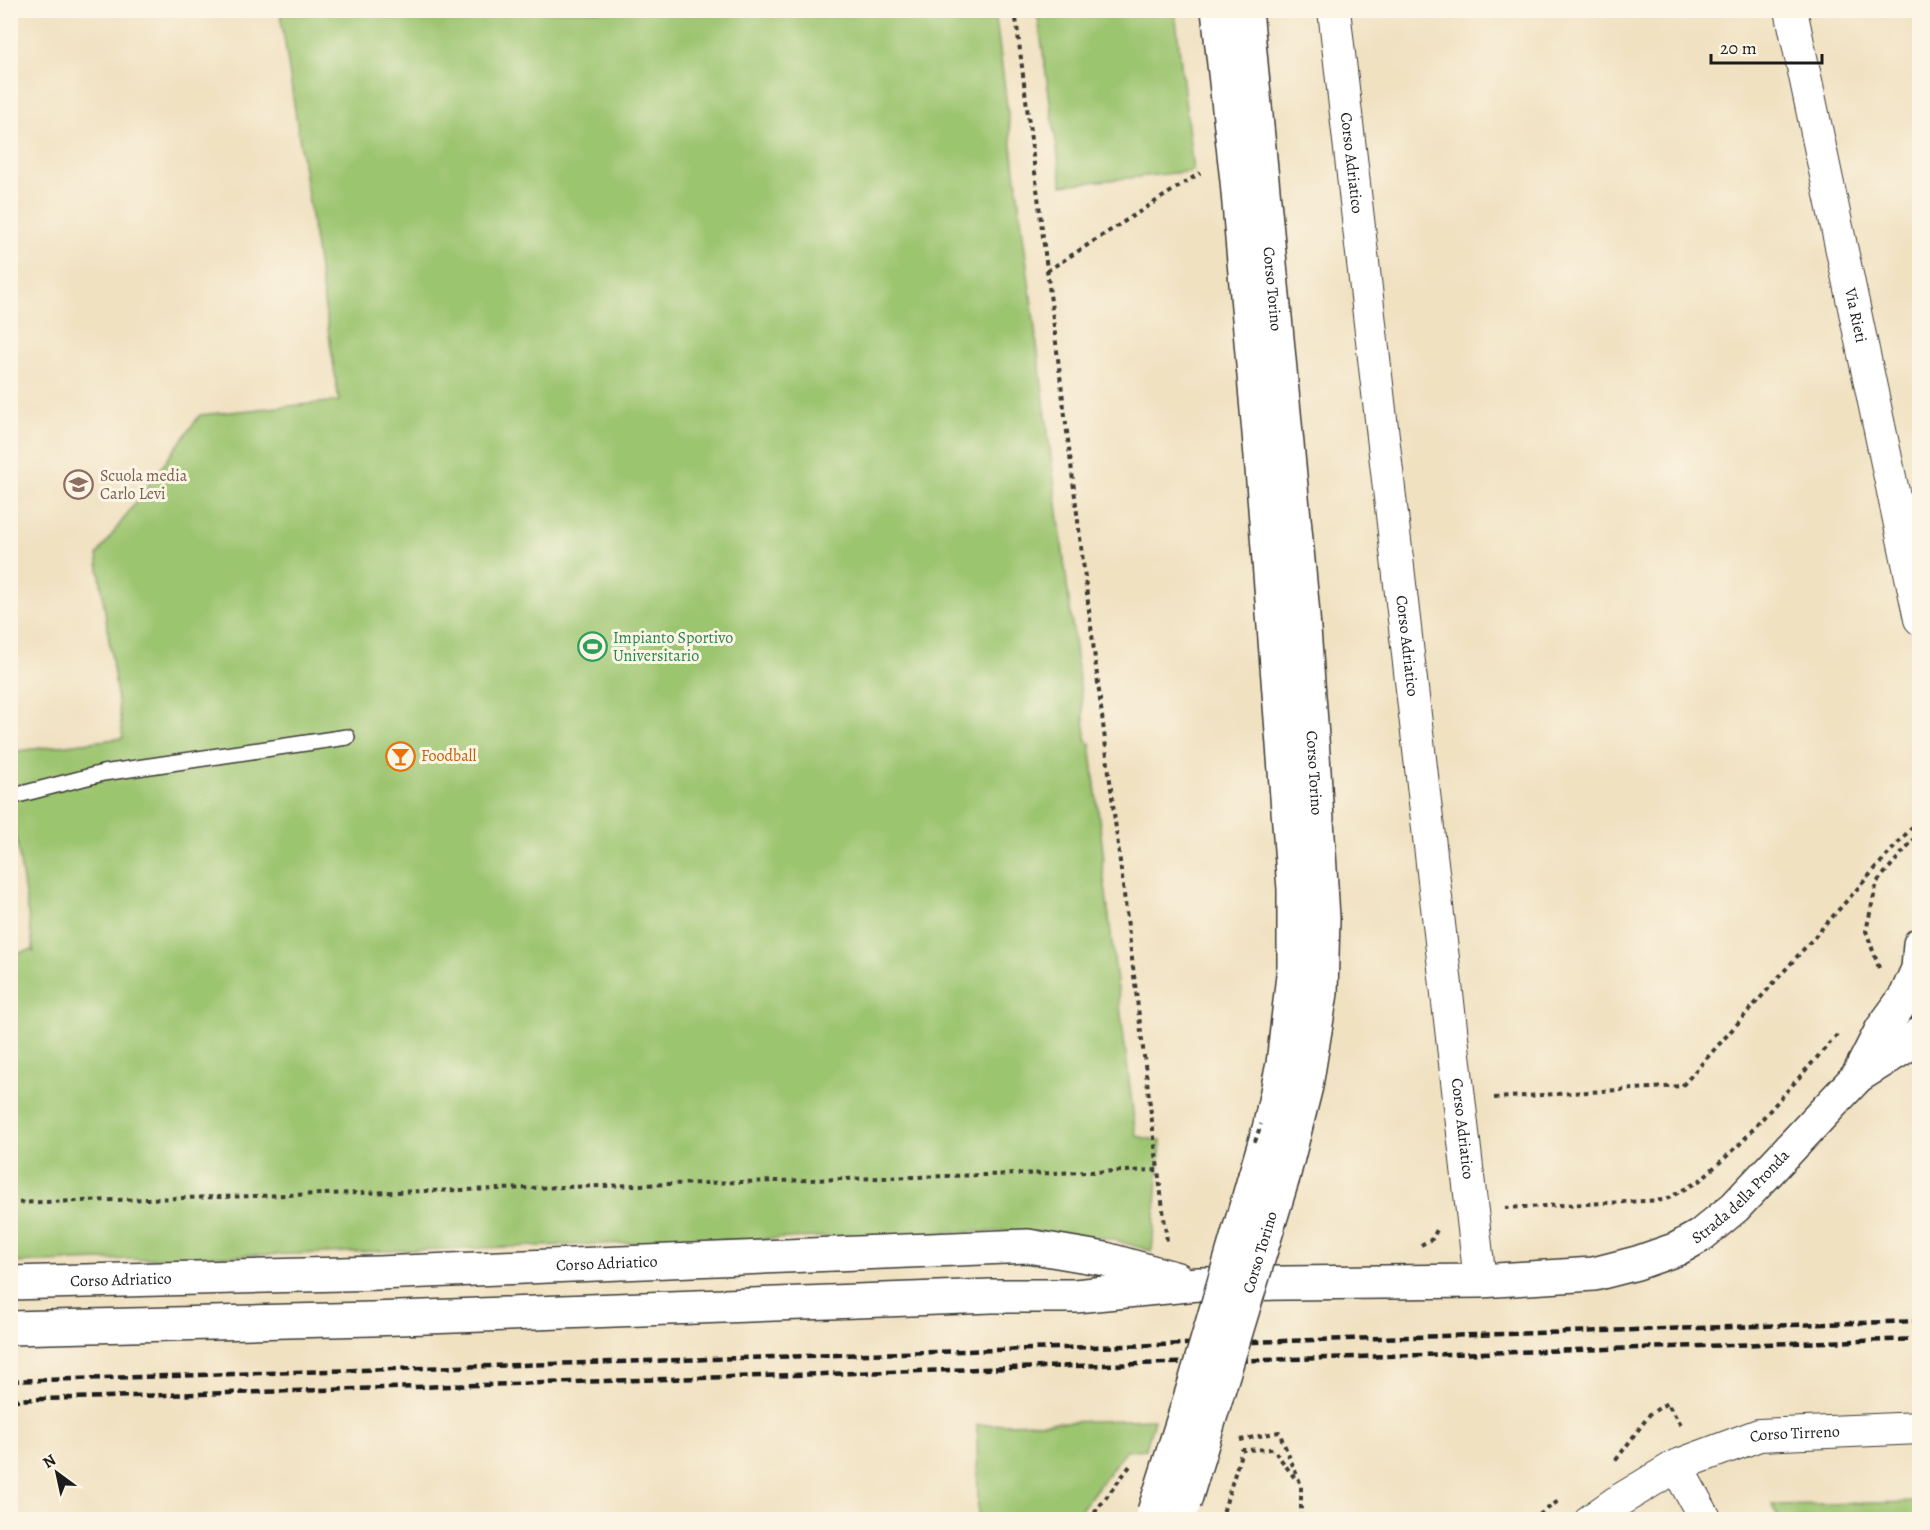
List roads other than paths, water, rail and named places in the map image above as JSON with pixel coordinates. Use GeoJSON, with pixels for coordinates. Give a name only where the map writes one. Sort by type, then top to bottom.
{"type":"FeatureCollection","features":[{"type":"Feature","properties":{"kind":"street","name":"Corso Torino"},"geometry":{"type":"LineString","coordinates":[[1218,10],[1237,181],[1260,445],[1294,889],[1294,966],[1283,1064],[1269,1129],[1269,1176]]}},
{"type":"Feature","properties":{"kind":"street","name":"Corso Torino"},"geometry":{"type":"LineString","coordinates":[[1167,1514],[1200,1365],[1269,1176],[1306,1086],[1321,993],[1323,918],[1302,603],[1245,10]]}},
{"type":"Feature","properties":{"kind":"street","name":"Corso Adriatico"},"geometry":{"type":"LineString","coordinates":[[1334,10],[1480,1281]]}},
{"type":"Feature","properties":{"kind":"street","name":"Via Rieti"},"geometry":{"type":"LineString","coordinates":[[1791,10],[1920,619]]}},
{"type":"Feature","properties":{"kind":"street","name":"Strada della Pronda"},"geometry":{"type":"LineString","coordinates":[[1858,1076],[1882,1029],[1906,996],[1918,969],[1920,944]]}},
{"type":"Feature","properties":{"kind":"street","name":"Strada della Pronda"},"geometry":{"type":"LineString","coordinates":[[1594,1274],[1677,1249],[1700,1236],[1735,1208],[1858,1076],[1920,1034]]}},
{"type":"Feature","properties":{"kind":"street","name":"Corso Adriatico"},"geometry":{"type":"LineString","coordinates":[[10,1283],[378,1273],[1028,1246],[1105,1259],[1198,1284]]}},
{"type":"Feature","properties":{"kind":"street"},"geometry":{"type":"LineString","coordinates":[[372,1319],[378,1273]]}},
{"type":"Feature","properties":{"kind":"street","name":"Corso Adriatico"},"geometry":{"type":"LineString","coordinates":[[10,1328],[372,1319],[992,1296],[1075,1296],[1198,1284],[1480,1281],[1594,1274]]}},
{"type":"Feature","properties":{"kind":"street","name":"Corso Tirreno"},"geometry":{"type":"LineString","coordinates":[[1676,1466],[1759,1435],[1920,1428]]}},
{"type":"Feature","properties":{"kind":"street"},"geometry":{"type":"LineString","coordinates":[[1591,1520],[1676,1466],[1706,1520]]}},
{"type":"Feature","properties":{"kind":"lane"},"geometry":{"type":"LineString","coordinates":[[10,797],[103,773],[347,736]]}},
{"type":"Feature","properties":{"kind":"railway"},"geometry":{"type":"LineString","coordinates":[[10,1381],[1920,1321]]}},
{"type":"Feature","properties":{"kind":"railway"},"geometry":{"type":"LineString","coordinates":[[10,1400],[1920,1339]]}},
{"type":"Feature","properties":{"kind":"place","name":"Scuola media Carlo Levi"},"geometry":{"type":"Point","coordinates":[79,485]}},
{"type":"Feature","properties":{"kind":"place","name":"Impianto Sportivo Universitario"},"geometry":{"type":"Point","coordinates":[592,647]}},
{"type":"Feature","properties":{"kind":"place","name":"Foodball"},"geometry":{"type":"Point","coordinates":[400,756]}}]}
